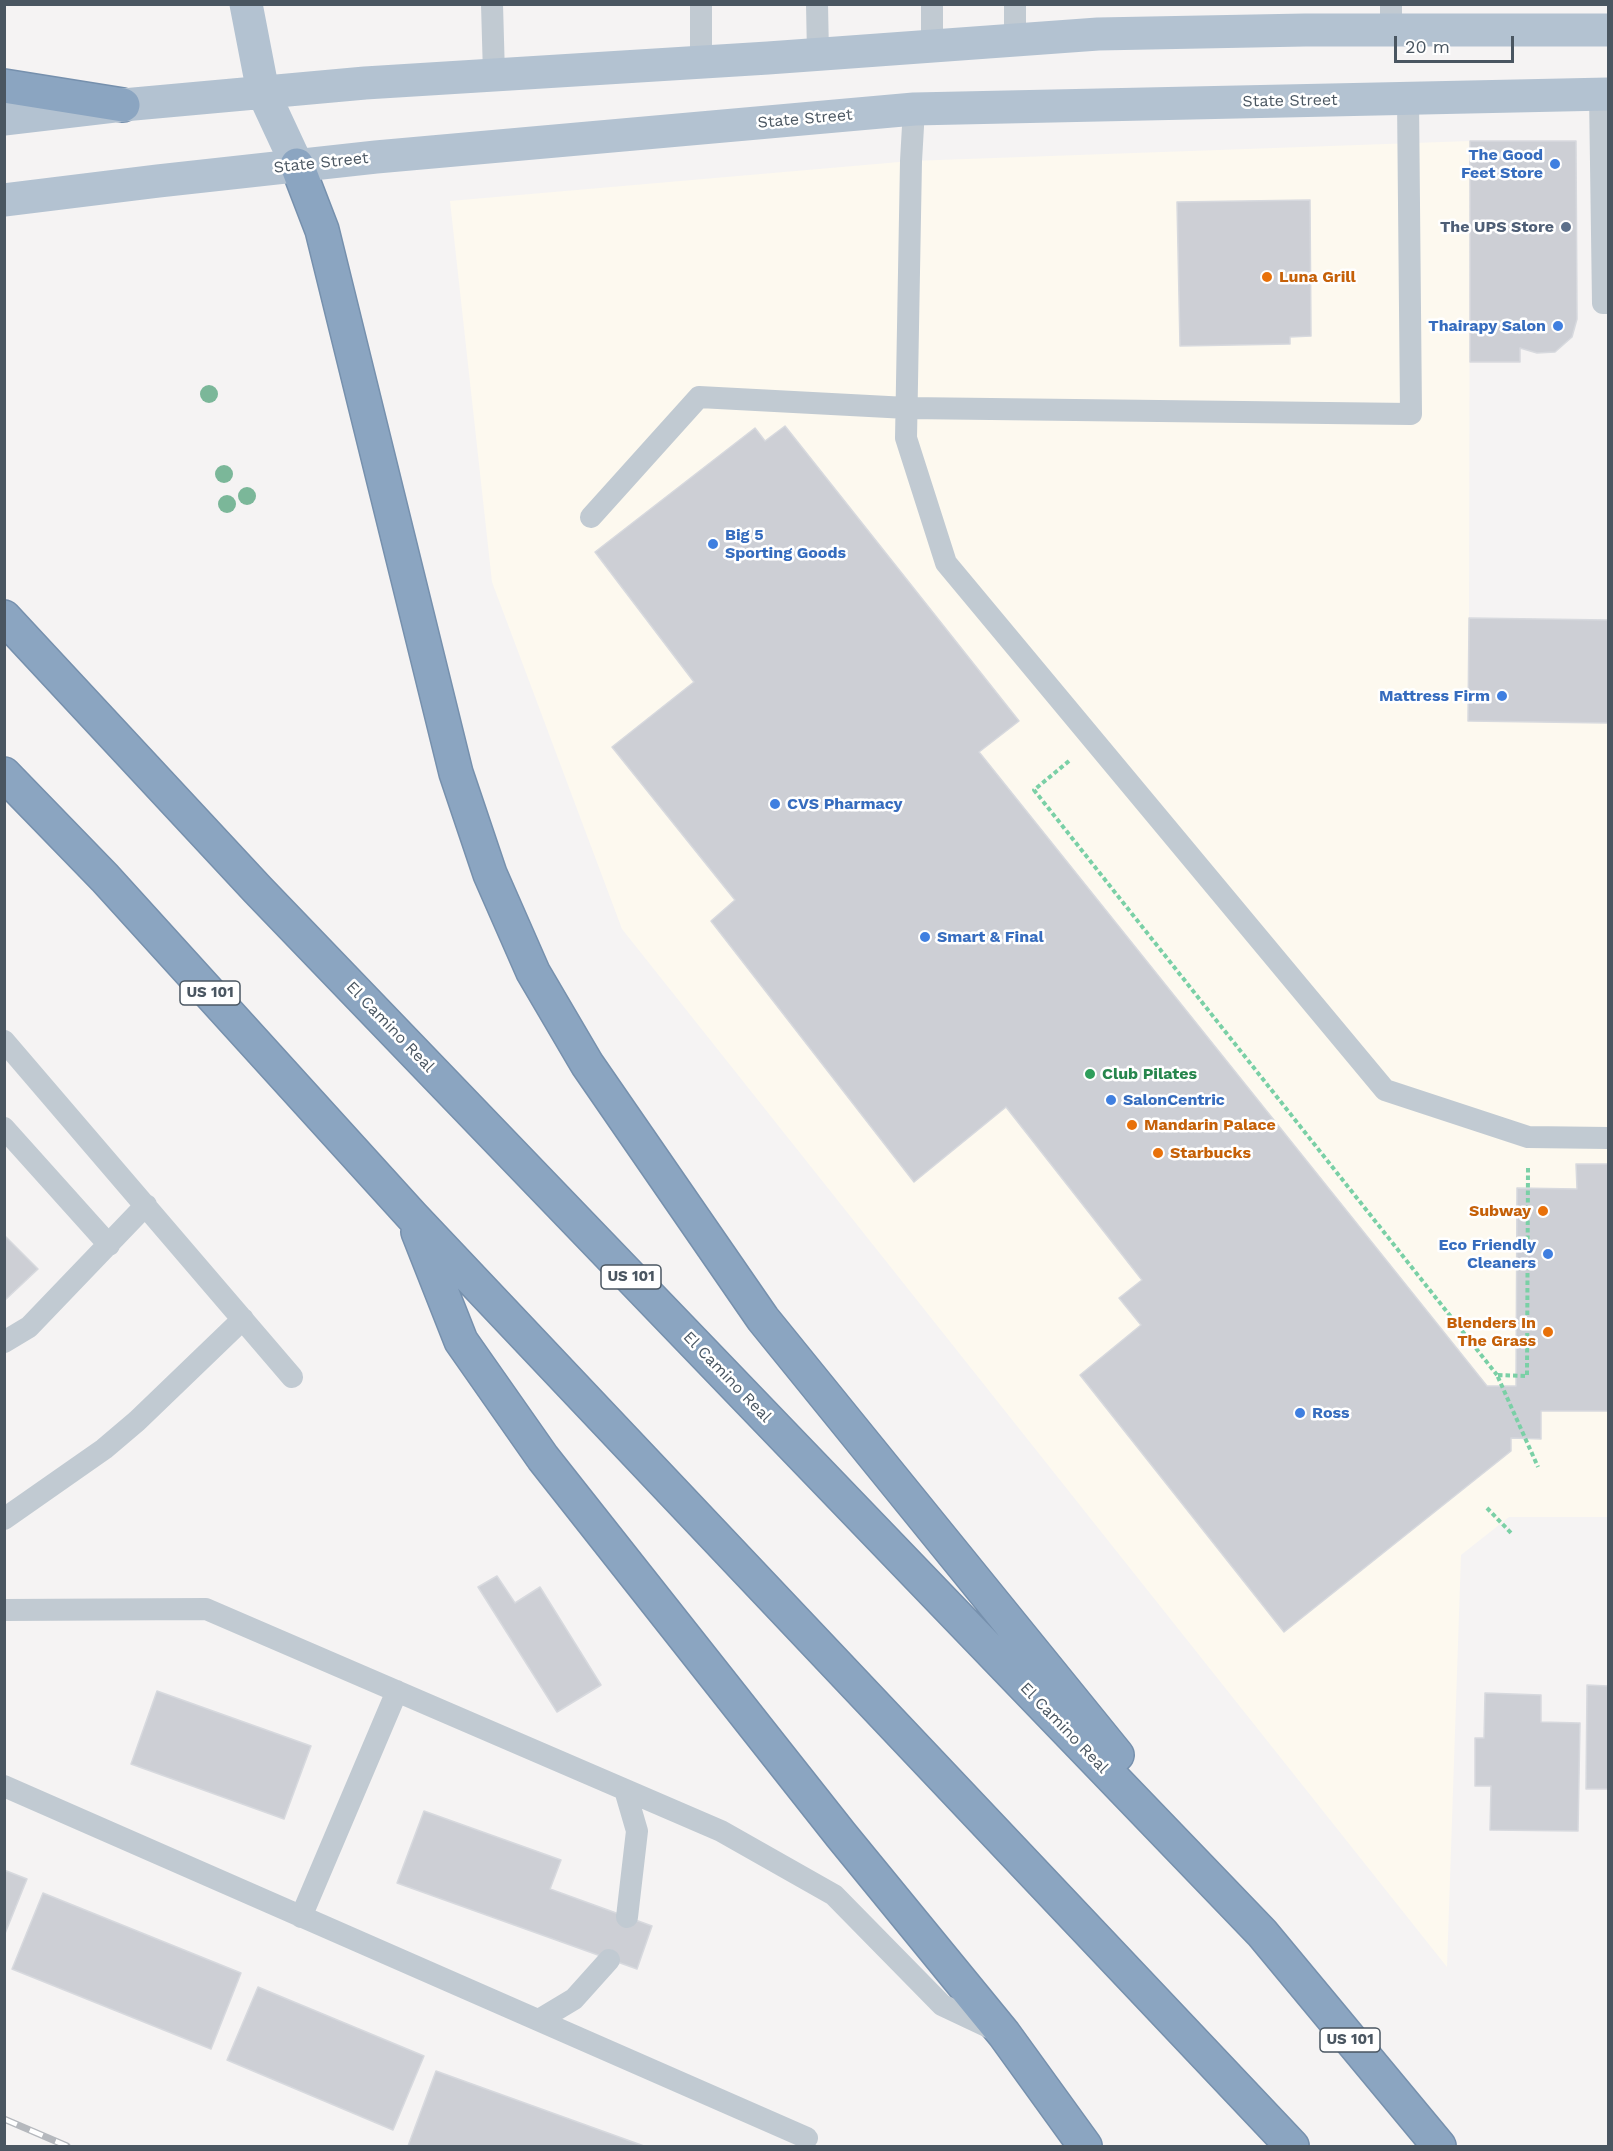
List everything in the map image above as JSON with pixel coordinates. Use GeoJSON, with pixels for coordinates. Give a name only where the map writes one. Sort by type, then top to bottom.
{"type":"FeatureCollection","features":[{"type":"Feature","properties":{"kind":"highway"},"geometry":{"type":"LineString","coordinates":[[4,86],[123,105]]}},
{"type":"Feature","properties":{"kind":"highway"},"geometry":{"type":"LineString","coordinates":[[297,165],[322,230],[456,773],[490,874],[534,972],[587,1064],[763,1319],[1262,1933]]}},
{"type":"Feature","properties":{"kind":"highway","name":"El Camino Real"},"geometry":{"type":"LineString","coordinates":[[4,617],[258,890],[1262,1933],[1439,2146]]}},
{"type":"Feature","properties":{"kind":"highway","name":"US 101"},"geometry":{"type":"LineString","coordinates":[[4,774],[105,878],[412,1216],[1292,2146]]}},
{"type":"Feature","properties":{"kind":"highway"},"geometry":{"type":"LineString","coordinates":[[412,1216],[460,1341],[543,1458],[834,1826],[1004,2034],[1085,2146]]}},
{"type":"Feature","properties":{"kind":"main road"},"geometry":{"type":"LineString","coordinates":[[246,4],[263,92],[297,165]]}},
{"type":"Feature","properties":{"kind":"main road"},"geometry":{"type":"LineString","coordinates":[[4,119],[123,105],[365,83],[1098,34],[1391,17],[1608,30]]}},
{"type":"Feature","properties":{"kind":"main road","name":"State Street"},"geometry":{"type":"LineString","coordinates":[[4,200],[297,165],[914,109],[1604,94]]}},
{"type":"Feature","properties":{"kind":"lane"},"geometry":{"type":"LineString","coordinates":[[492,4],[494,75]]}},
{"type":"Feature","properties":{"kind":"lane"},"geometry":{"type":"LineString","coordinates":[[701,4],[701,62]]}},
{"type":"Feature","properties":{"kind":"lane"},"geometry":{"type":"LineString","coordinates":[[817,4],[818,54]]}},
{"type":"Feature","properties":{"kind":"lane"},"geometry":{"type":"LineString","coordinates":[[932,4],[932,46]]}},
{"type":"Feature","properties":{"kind":"lane"},"geometry":{"type":"LineString","coordinates":[[1015,4],[1015,40]]}},
{"type":"Feature","properties":{"kind":"lane"},"geometry":{"type":"LineString","coordinates":[[1604,94],[1603,303],[1608,303]]}},
{"type":"Feature","properties":{"kind":"lane"},"geometry":{"type":"LineString","coordinates":[[591,517],[699,397],[907,408],[1411,414],[1408,99]]}},
{"type":"Feature","properties":{"kind":"lane"},"geometry":{"type":"LineString","coordinates":[[914,109],[906,438],[946,563],[1385,1090],[1528,1137],[1608,1138]]}},
{"type":"Feature","properties":{"kind":"lane"},"geometry":{"type":"LineString","coordinates":[[4,1041],[292,1377]]}},
{"type":"Feature","properties":{"kind":"lane"},"geometry":{"type":"LineString","coordinates":[[4,1128],[109,1245]]}},
{"type":"Feature","properties":{"kind":"lane"},"geometry":{"type":"LineString","coordinates":[[4,1342],[29,1327],[146,1206]]}},
{"type":"Feature","properties":{"kind":"lane"},"geometry":{"type":"LineString","coordinates":[[4,1519],[104,1449],[137,1421],[243,1319]]}},
{"type":"Feature","properties":{"kind":"lane"},"geometry":{"type":"LineString","coordinates":[[4,1610],[206,1609],[721,1831],[834,1895],[942,2005],[1004,2034]]}},
{"type":"Feature","properties":{"kind":"lane"},"geometry":{"type":"LineString","coordinates":[[302,1917],[398,1691]]}},
{"type":"Feature","properties":{"kind":"lane"},"geometry":{"type":"LineString","coordinates":[[4,1786],[807,2138]]}},
{"type":"Feature","properties":{"kind":"lane"},"geometry":{"type":"LineString","coordinates":[[625,1790],[637,1831],[627,1917]]}},
{"type":"Feature","properties":{"kind":"lane"},"geometry":{"type":"LineString","coordinates":[[539,2020],[573,1999],[609,1960]]}},
{"type":"Feature","properties":{"kind":"path"},"geometry":{"type":"LineString","coordinates":[[1094,741],[1034,790],[1497,1375],[1538,1467]]}},
{"type":"Feature","properties":{"kind":"path"},"geometry":{"type":"LineString","coordinates":[[1497,1375],[1527,1376],[1528,1137]]}},
{"type":"Feature","properties":{"kind":"path"},"geometry":{"type":"LineString","coordinates":[[1487,1508],[1513,1535]]}},
{"type":"Feature","properties":{"kind":"shaded area"},"geometry":{"type":"Polygon","coordinates":[[[1470,141],[1469,618],[1608,620],[1608,1517],[1509,1517],[1461,1555],[1447,1967],[622,929],[492,582],[450,201],[911,161],[1470,141]]]}},
{"type":"Feature","properties":{"kind":"building"},"geometry":{"type":"Polygon","coordinates":[[[1470,141],[1576,141],[1577,319],[1572,337],[1555,352],[1537,353],[1520,348],[1520,362],[1470,362],[1470,141]]]}},
{"type":"Feature","properties":{"kind":"building"},"geometry":{"type":"Polygon","coordinates":[[[1310,200],[1311,336],[1290,337],[1290,344],[1180,346],[1177,202],[1310,200]]]}},
{"type":"Feature","properties":{"kind":"building"},"geometry":{"type":"Polygon","coordinates":[[[785,426],[1019,721],[979,752],[1487,1386],[1516,1386],[1517,1188],[1577,1189],[1576,1164],[1608,1164],[1608,1411],[1541,1411],[1541,1439],[1511,1438],[1511,1451],[1284,1632],[1080,1375],[1141,1325],[1119,1298],[1142,1280],[1006,1107],[914,1182],[711,921],[735,900],[612,747],[694,682],[595,552],[755,428],[765,441],[785,426]]]}},
{"type":"Feature","properties":{"kind":"building"},"geometry":{"type":"Polygon","coordinates":[[[1469,618],[1608,620],[1608,723],[1468,721],[1469,618]]]}},
{"type":"Feature","properties":{"kind":"building"},"geometry":{"type":"Polygon","coordinates":[[[4,1235],[38,1269],[4,1301],[4,1235]]]}},
{"type":"Feature","properties":{"kind":"building"},"geometry":{"type":"Polygon","coordinates":[[[497,1576],[515,1603],[540,1587],[601,1685],[557,1712],[478,1587],[497,1576]]]}},
{"type":"Feature","properties":{"kind":"building"},"geometry":{"type":"Polygon","coordinates":[[[1587,1685],[1608,1686],[1608,1789],[1586,1789],[1587,1685]]]}},
{"type":"Feature","properties":{"kind":"building"},"geometry":{"type":"Polygon","coordinates":[[[157,1691],[311,1746],[284,1819],[131,1764],[157,1691]]]}},
{"type":"Feature","properties":{"kind":"building"},"geometry":{"type":"Polygon","coordinates":[[[1485,1693],[1541,1695],[1541,1722],[1580,1723],[1578,1831],[1490,1830],[1491,1786],[1475,1786],[1475,1738],[1484,1738],[1485,1693]]]}},
{"type":"Feature","properties":{"kind":"building"},"geometry":{"type":"Polygon","coordinates":[[[424,1811],[561,1860],[550,1889],[652,1926],[637,1969],[397,1883],[424,1811]]]}},
{"type":"Feature","properties":{"kind":"building"},"geometry":{"type":"Polygon","coordinates":[[[4,1870],[27,1879],[4,1936],[4,1870]]]}},
{"type":"Feature","properties":{"kind":"building"},"geometry":{"type":"Polygon","coordinates":[[[43,1893],[241,1973],[211,2049],[12,1969],[43,1893]]]}},
{"type":"Feature","properties":{"kind":"building"},"geometry":{"type":"Polygon","coordinates":[[[258,1987],[424,2056],[393,2130],[227,2060],[258,1987]]]}},
{"type":"Feature","properties":{"kind":"building"},"geometry":{"type":"Polygon","coordinates":[[[436,2071],[644,2146],[408,2146],[436,2071]]]}},
{"type":"Feature","properties":{"kind":"railway"},"geometry":{"type":"LineString","coordinates":[[4,2119],[67,2146]]}},
{"type":"Feature","properties":{"kind":"place","name":"The Good Feet Store"},"geometry":{"type":"Point","coordinates":[1555,164]}},
{"type":"Feature","properties":{"kind":"place","name":"The UPS Store"},"geometry":{"type":"Point","coordinates":[1566,227]}},
{"type":"Feature","properties":{"kind":"place","name":"Luna Grill"},"geometry":{"type":"Point","coordinates":[1267,277]}},
{"type":"Feature","properties":{"kind":"place","name":"Thairapy Salon"},"geometry":{"type":"Point","coordinates":[1558,326]}},
{"type":"Feature","properties":{"kind":"place","name":"Big 5 Sporting Goods"},"geometry":{"type":"Point","coordinates":[713,544]}},
{"type":"Feature","properties":{"kind":"place","name":"Mattress Firm"},"geometry":{"type":"Point","coordinates":[1502,696]}},
{"type":"Feature","properties":{"kind":"place","name":"CVS Pharmacy"},"geometry":{"type":"Point","coordinates":[775,804]}},
{"type":"Feature","properties":{"kind":"place","name":"Smart & Final"},"geometry":{"type":"Point","coordinates":[925,937]}},
{"type":"Feature","properties":{"kind":"place","name":"Club Pilates"},"geometry":{"type":"Point","coordinates":[1090,1074]}},
{"type":"Feature","properties":{"kind":"place","name":"SalonCentric"},"geometry":{"type":"Point","coordinates":[1111,1100]}},
{"type":"Feature","properties":{"kind":"place","name":"Mandarin Palace"},"geometry":{"type":"Point","coordinates":[1132,1125]}},
{"type":"Feature","properties":{"kind":"place","name":"Starbucks"},"geometry":{"type":"Point","coordinates":[1158,1153]}},
{"type":"Feature","properties":{"kind":"place","name":"Subway"},"geometry":{"type":"Point","coordinates":[1543,1211]}},
{"type":"Feature","properties":{"kind":"place","name":"Eco Friendly Cleaners"},"geometry":{"type":"Point","coordinates":[1548,1254]}},
{"type":"Feature","properties":{"kind":"place","name":"Blenders In The Grass"},"geometry":{"type":"Point","coordinates":[1548,1332]}},
{"type":"Feature","properties":{"kind":"place","name":"Ross"},"geometry":{"type":"Point","coordinates":[1300,1413]}}]}
